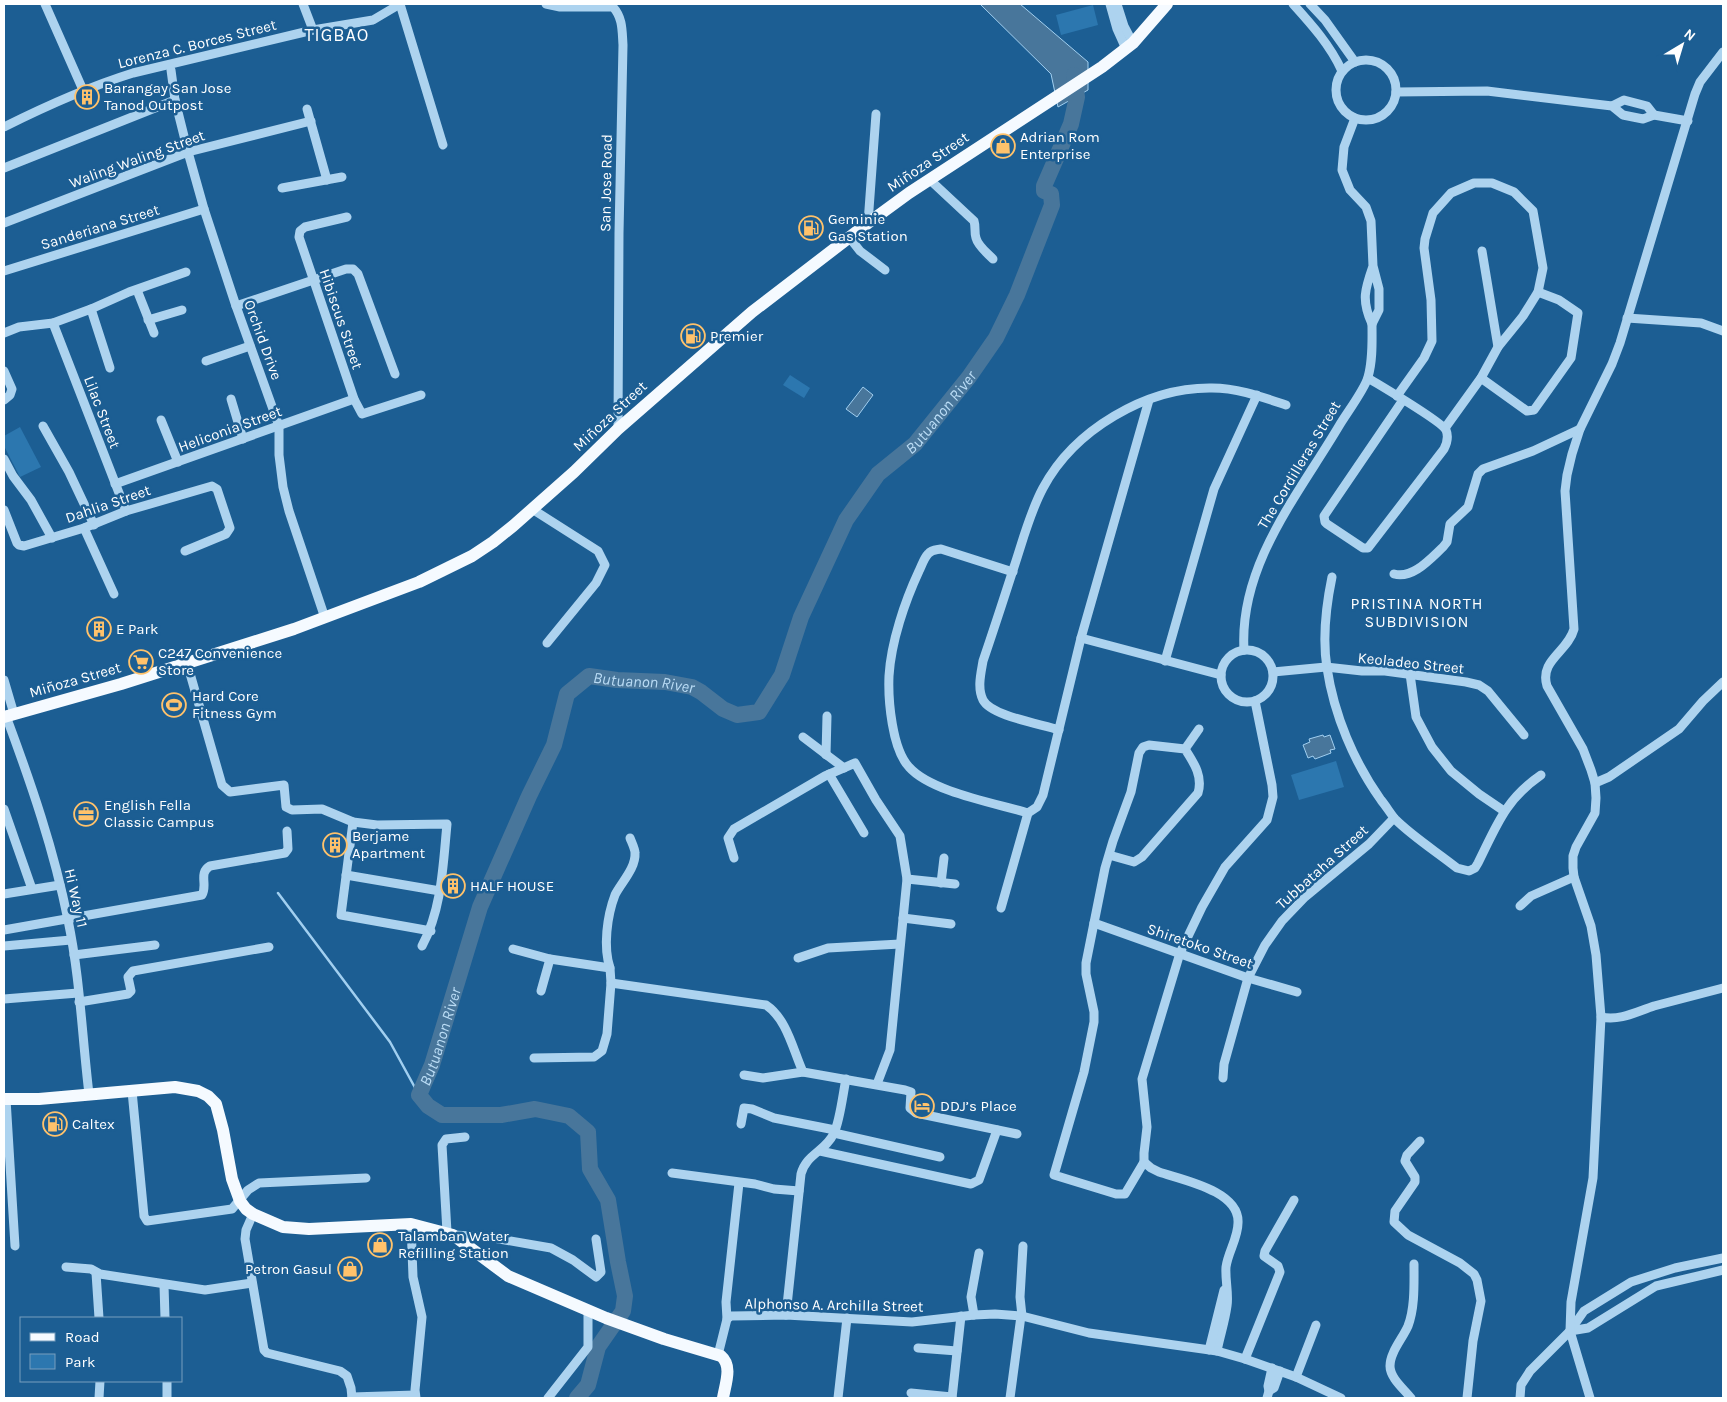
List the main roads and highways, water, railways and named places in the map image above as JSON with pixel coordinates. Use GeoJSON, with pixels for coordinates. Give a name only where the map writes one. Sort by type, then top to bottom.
{"type":"FeatureCollection","features":[{"type":"Feature","properties":{"kind":"main road","name":"Miñoza Street"},"geometry":{"type":"LineString","coordinates":[[8,716],[121,684],[325,618],[419,582],[460,563],[493,542],[532,509],[574,472],[618,429],[752,312],[868,223],[1102,67],[1130,46],[1167,4]]}},
{"type":"Feature","properties":{"kind":"main road"},"geometry":{"type":"LineString","coordinates":[[5,1099],[39,1099],[175,1087],[198,1090],[216,1104],[232,1179],[240,1201],[253,1214],[283,1227],[309,1229],[411,1224],[450,1234],[508,1276],[606,1318],[721,1357],[728,1368],[723,1398]]}},
{"type":"Feature","properties":{"kind":"waterway","name":"Butuanon River"},"geometry":{"type":"LineString","coordinates":[[577,1398],[588,1385],[598,1347],[623,1311],[625,1296],[608,1200],[590,1169],[588,1132],[569,1116],[535,1109],[501,1115],[442,1115],[428,1106],[419,1095],[432,1065],[480,907],[529,796],[554,745],[567,694],[589,676],[617,680],[665,682],[692,687],[723,709],[737,715],[759,712],[782,675],[801,617],[846,520],[878,474],[915,444],[969,377],[996,338],[1017,295],[1052,205],[1051,194],[1044,191],[1044,186],[1071,124],[1077,97],[1074,75]]}},
{"type":"Feature","properties":{"kind":"waterway"},"geometry":{"type":"LineString","coordinates":[[278,893],[390,1042],[419,1095]]}},
{"type":"Feature","properties":{"kind":"place","name":"Barangay San Jose Tanod Outpost"},"geometry":{"type":"Point","coordinates":[87,97]}},
{"type":"Feature","properties":{"kind":"place","name":"Adrian Rom Enterprise"},"geometry":{"type":"Point","coordinates":[1003,146]}},
{"type":"Feature","properties":{"kind":"place","name":"Geminie Gas Station"},"geometry":{"type":"Point","coordinates":[811,228]}},
{"type":"Feature","properties":{"kind":"place","name":"Premier"},"geometry":{"type":"Point","coordinates":[693,336]}},
{"type":"Feature","properties":{"kind":"place","name":"E Park"},"geometry":{"type":"Point","coordinates":[99,629]}},
{"type":"Feature","properties":{"kind":"place","name":"C247 Convenience Store"},"geometry":{"type":"Point","coordinates":[141,662]}},
{"type":"Feature","properties":{"kind":"place","name":"Hard Core Fitness Gym"},"geometry":{"type":"Point","coordinates":[174,705]}},
{"type":"Feature","properties":{"kind":"place","name":"English Fella Classic Campus"},"geometry":{"type":"Point","coordinates":[86,814]}},
{"type":"Feature","properties":{"kind":"place","name":"Berjame Apartment"},"geometry":{"type":"Point","coordinates":[335,845]}},
{"type":"Feature","properties":{"kind":"place","name":"HALF HOUSE"},"geometry":{"type":"Point","coordinates":[453,886]}},
{"type":"Feature","properties":{"kind":"place","name":"DDJ’s Place"},"geometry":{"type":"Point","coordinates":[922,1106]}},
{"type":"Feature","properties":{"kind":"place","name":"Caltex"},"geometry":{"type":"Point","coordinates":[55,1124]}},
{"type":"Feature","properties":{"kind":"place","name":"Talamban Water Refilling Station"},"geometry":{"type":"Point","coordinates":[380,1245]}},
{"type":"Feature","properties":{"kind":"place","name":"Petron Gasul"},"geometry":{"type":"Point","coordinates":[350,1269]}},
{"type":"Feature","properties":{"kind":"district","name":"TIGBAO"},"geometry":{"type":"Point","coordinates":[337,35]}},
{"type":"Feature","properties":{"kind":"district","name":"PRISTINA NORTH SUBDIVISION"},"geometry":{"type":"Point","coordinates":[1417,612]}}]}
